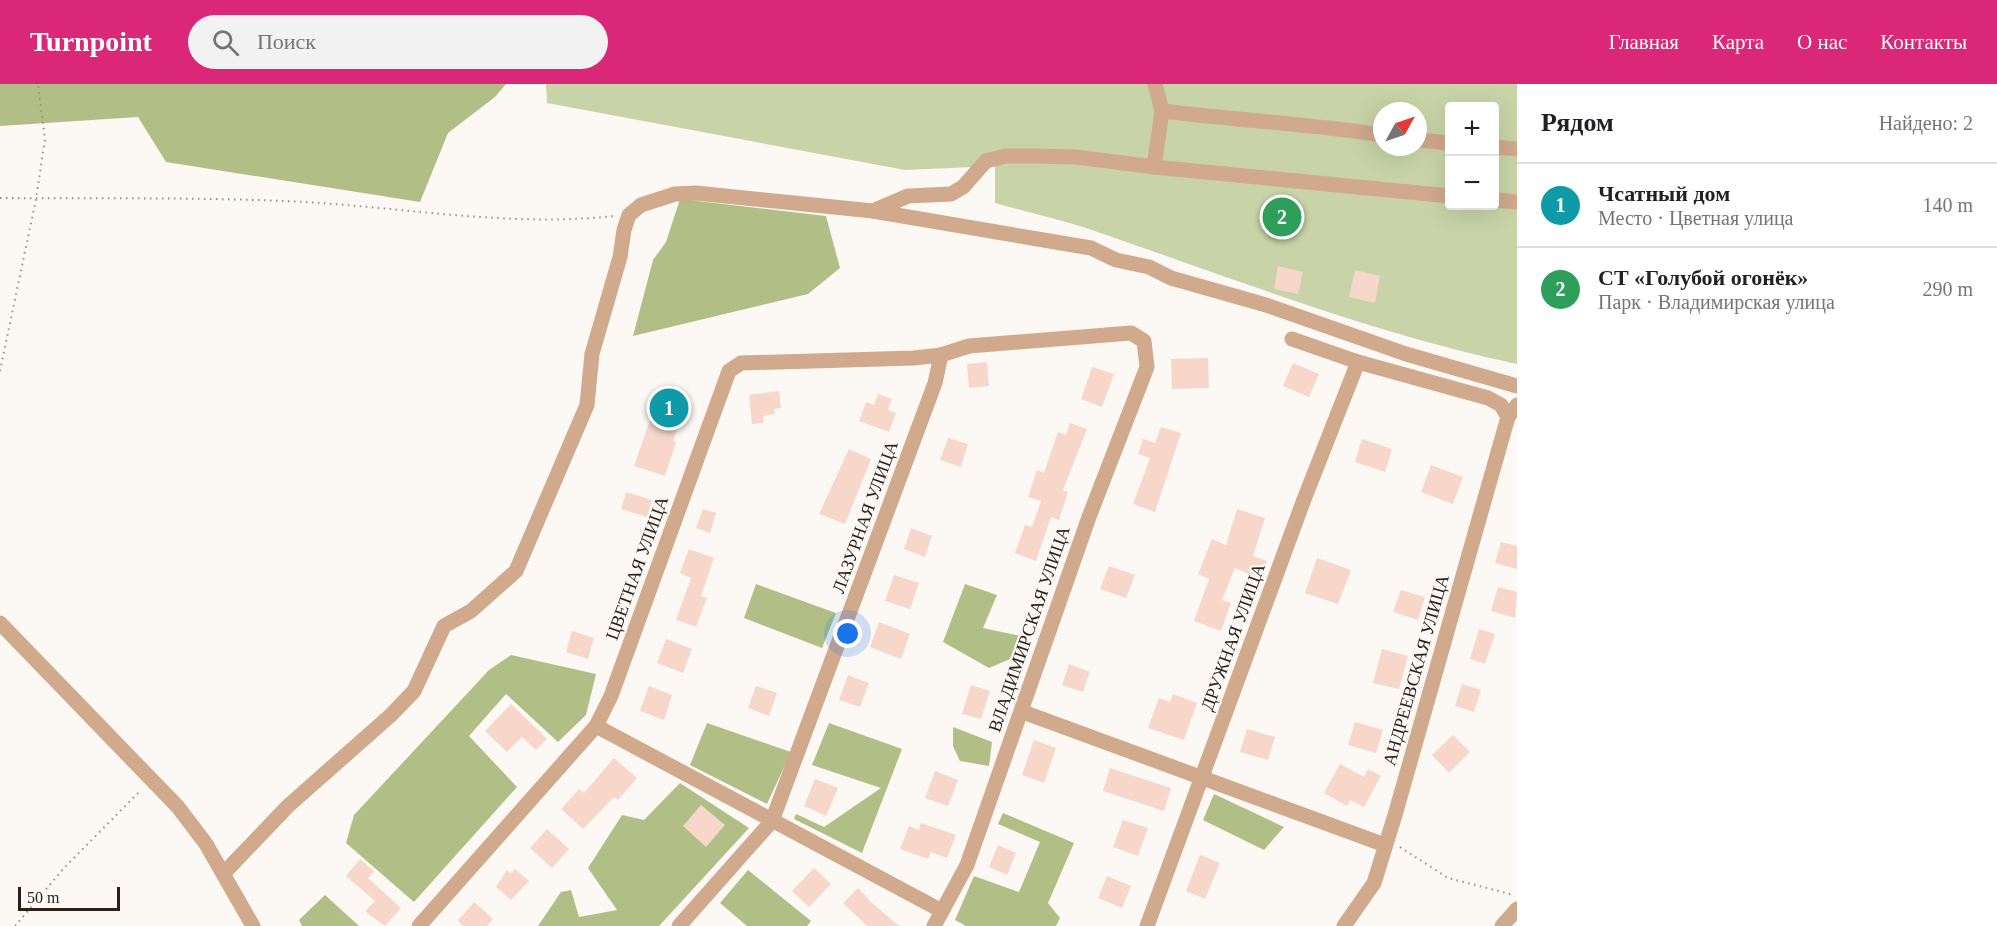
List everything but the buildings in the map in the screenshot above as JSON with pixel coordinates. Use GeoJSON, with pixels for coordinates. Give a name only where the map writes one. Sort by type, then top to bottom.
{"type":"FeatureCollection","features":[{"type":"Feature","properties":{"kind":"street"},"geometry":{"type":"LineString","coordinates":[[1154,167],[1162,111],[1155,84]]}},
{"type":"Feature","properties":{"kind":"street"},"geometry":{"type":"LineString","coordinates":[[1162,111],[1252,122],[1321,126],[1373,134]]}},
{"type":"Feature","properties":{"kind":"street"},"geometry":{"type":"LineString","coordinates":[[1427,141],[1445,143]]}},
{"type":"Feature","properties":{"kind":"street"},"geometry":{"type":"LineString","coordinates":[[1499,147],[1517,149]]}},
{"type":"Feature","properties":{"kind":"street"},"geometry":{"type":"LineString","coordinates":[[873,211],[908,196],[951,194],[963,187],[986,161],[1006,156],[1076,157],[1154,167],[1445,196]]}},
{"type":"Feature","properties":{"kind":"street"},"geometry":{"type":"LineString","coordinates":[[224,873],[288,806],[392,715],[414,691],[444,626],[471,611],[516,572],[587,405],[592,354],[621,257],[624,230],[629,215],[641,205],[675,194],[696,193],[873,211],[1091,248],[1116,260],[1149,267],[1171,278],[1266,304],[1406,354],[1517,386]]}},
{"type":"Feature","properties":{"kind":"street"},"geometry":{"type":"LineString","coordinates":[[1499,200],[1517,202]]}},
{"type":"Feature","properties":{"kind":"street","name":"ВЛАДИМИРСКАЯ УЛИЦА"},"geometry":{"type":"LineString","coordinates":[[934,926],[967,865],[991,791],[1023,712],[1089,517],[1148,367],[1144,341],[1131,333],[969,346],[941,355]]}},
{"type":"Feature","properties":{"kind":"street"},"geometry":{"type":"LineString","coordinates":[[1292,339],[1358,362],[1488,398],[1513,411]]}},
{"type":"Feature","properties":{"kind":"street"},"geometry":{"type":"LineString","coordinates":[[1401,374],[1406,354]]}},
{"type":"Feature","properties":{"kind":"street","name":"ЦВЕТНАЯ УЛИЦА"},"geometry":{"type":"LineString","coordinates":[[418,926],[596,726],[611,696],[729,371],[741,363],[914,358],[941,355]]}},
{"type":"Feature","properties":{"kind":"street","name":"ЛАЗУРНАЯ УЛИЦА"},"geometry":{"type":"LineString","coordinates":[[679,926],[772,821],[935,383],[941,355]]}},
{"type":"Feature","properties":{"kind":"street","name":"ДРУЖНАЯ УЛИЦА"},"geometry":{"type":"LineString","coordinates":[[1148,926],[1358,362]]}},
{"type":"Feature","properties":{"kind":"street","name":"АНДРЕЕВСКАЯ УЛИЦА"},"geometry":{"type":"LineString","coordinates":[[1344,926],[1374,883],[1513,411]]}},
{"type":"Feature","properties":{"kind":"street"},"geometry":{"type":"LineString","coordinates":[[0,623],[178,807],[224,873],[254,926]]}},
{"type":"Feature","properties":{"kind":"street"},"geometry":{"type":"LineString","coordinates":[[1023,712],[1201,779],[1266,800],[1358,837],[1385,845]]}},
{"type":"Feature","properties":{"kind":"street"},"geometry":{"type":"LineString","coordinates":[[596,726],[942,911]]}},
{"type":"Feature","properties":{"kind":"street"},"geometry":{"type":"LineString","coordinates":[[1502,926],[1517,909]]}},
{"type":"Feature","properties":{"kind":"path"},"geometry":{"type":"LineString","coordinates":[[0,370],[36,199],[45,139],[38,84]]}},
{"type":"Feature","properties":{"kind":"path"},"geometry":{"type":"LineString","coordinates":[[0,198],[283,201],[488,217],[575,220],[629,215]]}},
{"type":"Feature","properties":{"kind":"path"},"geometry":{"type":"LineString","coordinates":[[15,926],[100,830],[152,779]]}},
{"type":"Feature","properties":{"kind":"path"},"geometry":{"type":"LineString","coordinates":[[1385,845],[1403,847],[1448,878],[1517,896]]}},
{"type":"Feature","properties":{"kind":"green space"},"geometry":{"type":"Polygon","coordinates":[[[0,84],[506,84],[495,97],[448,133],[420,202],[166,162],[138,117],[0,126],[0,84]]]}},
{"type":"Feature","properties":{"kind":"green space"},"geometry":{"type":"Polygon","coordinates":[[[546,84],[1517,84],[1517,364],[1355,321],[1080,226],[995,203],[995,166],[905,170],[547,103],[546,84]]]}},
{"type":"Feature","properties":{"kind":"green space"},"geometry":{"type":"Polygon","coordinates":[[[680,199],[826,216],[840,268],[808,294],[633,336],[653,260],[666,242],[680,199]]]}},
{"type":"Feature","properties":{"kind":"green space"},"geometry":{"type":"Polygon","coordinates":[[[756,584],[836,613],[822,648],[744,618],[756,584]]]}},
{"type":"Feature","properties":{"kind":"green space"},"geometry":{"type":"Polygon","coordinates":[[[965,584],[997,595],[983,628],[1025,637],[1017,656],[989,668],[943,642],[965,584]]]}},
{"type":"Feature","properties":{"kind":"green space"},"geometry":{"type":"Polygon","coordinates":[[[511,655],[596,674],[586,715],[558,742],[506,694],[469,736],[517,787],[414,902],[346,843],[354,815],[489,670],[511,655]]]}},
{"type":"Feature","properties":{"kind":"green space"},"geometry":{"type":"Polygon","coordinates":[[[707,723],[791,752],[767,804],[690,765],[707,723]]]}},
{"type":"Feature","properties":{"kind":"green space"},"geometry":{"type":"Polygon","coordinates":[[[829,723],[902,749],[862,853],[794,819],[796,814],[824,827],[881,788],[812,765],[829,723]]]}},
{"type":"Feature","properties":{"kind":"green space"},"geometry":{"type":"Polygon","coordinates":[[[953,727],[992,742],[989,766],[960,761],[953,746],[953,727]]]}},
{"type":"Feature","properties":{"kind":"green space"},"geometry":{"type":"Polygon","coordinates":[[[680,783],[749,828],[659,926],[538,926],[561,892],[571,890],[579,917],[617,910],[588,868],[622,815],[644,820],[680,783]]]}},
{"type":"Feature","properties":{"kind":"green space"},"geometry":{"type":"Polygon","coordinates":[[[1214,794],[1284,827],[1264,850],[1203,820],[1214,794]]]}},
{"type":"Feature","properties":{"kind":"green space"},"geometry":{"type":"Polygon","coordinates":[[[1003,813],[1074,843],[1048,903],[1060,918],[1056,926],[966,926],[955,920],[974,876],[1019,892],[1040,842],[998,824],[1003,813]]]}},
{"type":"Feature","properties":{"kind":"green space"},"geometry":{"type":"Polygon","coordinates":[[[748,870],[811,921],[807,926],[747,926],[720,903],[748,870]]]}},
{"type":"Feature","properties":{"kind":"green space"},"geometry":{"type":"Polygon","coordinates":[[[325,895],[359,926],[302,926],[299,920],[325,895]]]}},
{"type":"Feature","properties":{"kind":"place","name":"СТ «Голубой огонёк»"},"geometry":{"type":"Point","coordinates":[1282,217]}},
{"type":"Feature","properties":{"kind":"place","name":"Чсатный дом"},"geometry":{"type":"Point","coordinates":[669,408]}}]}
